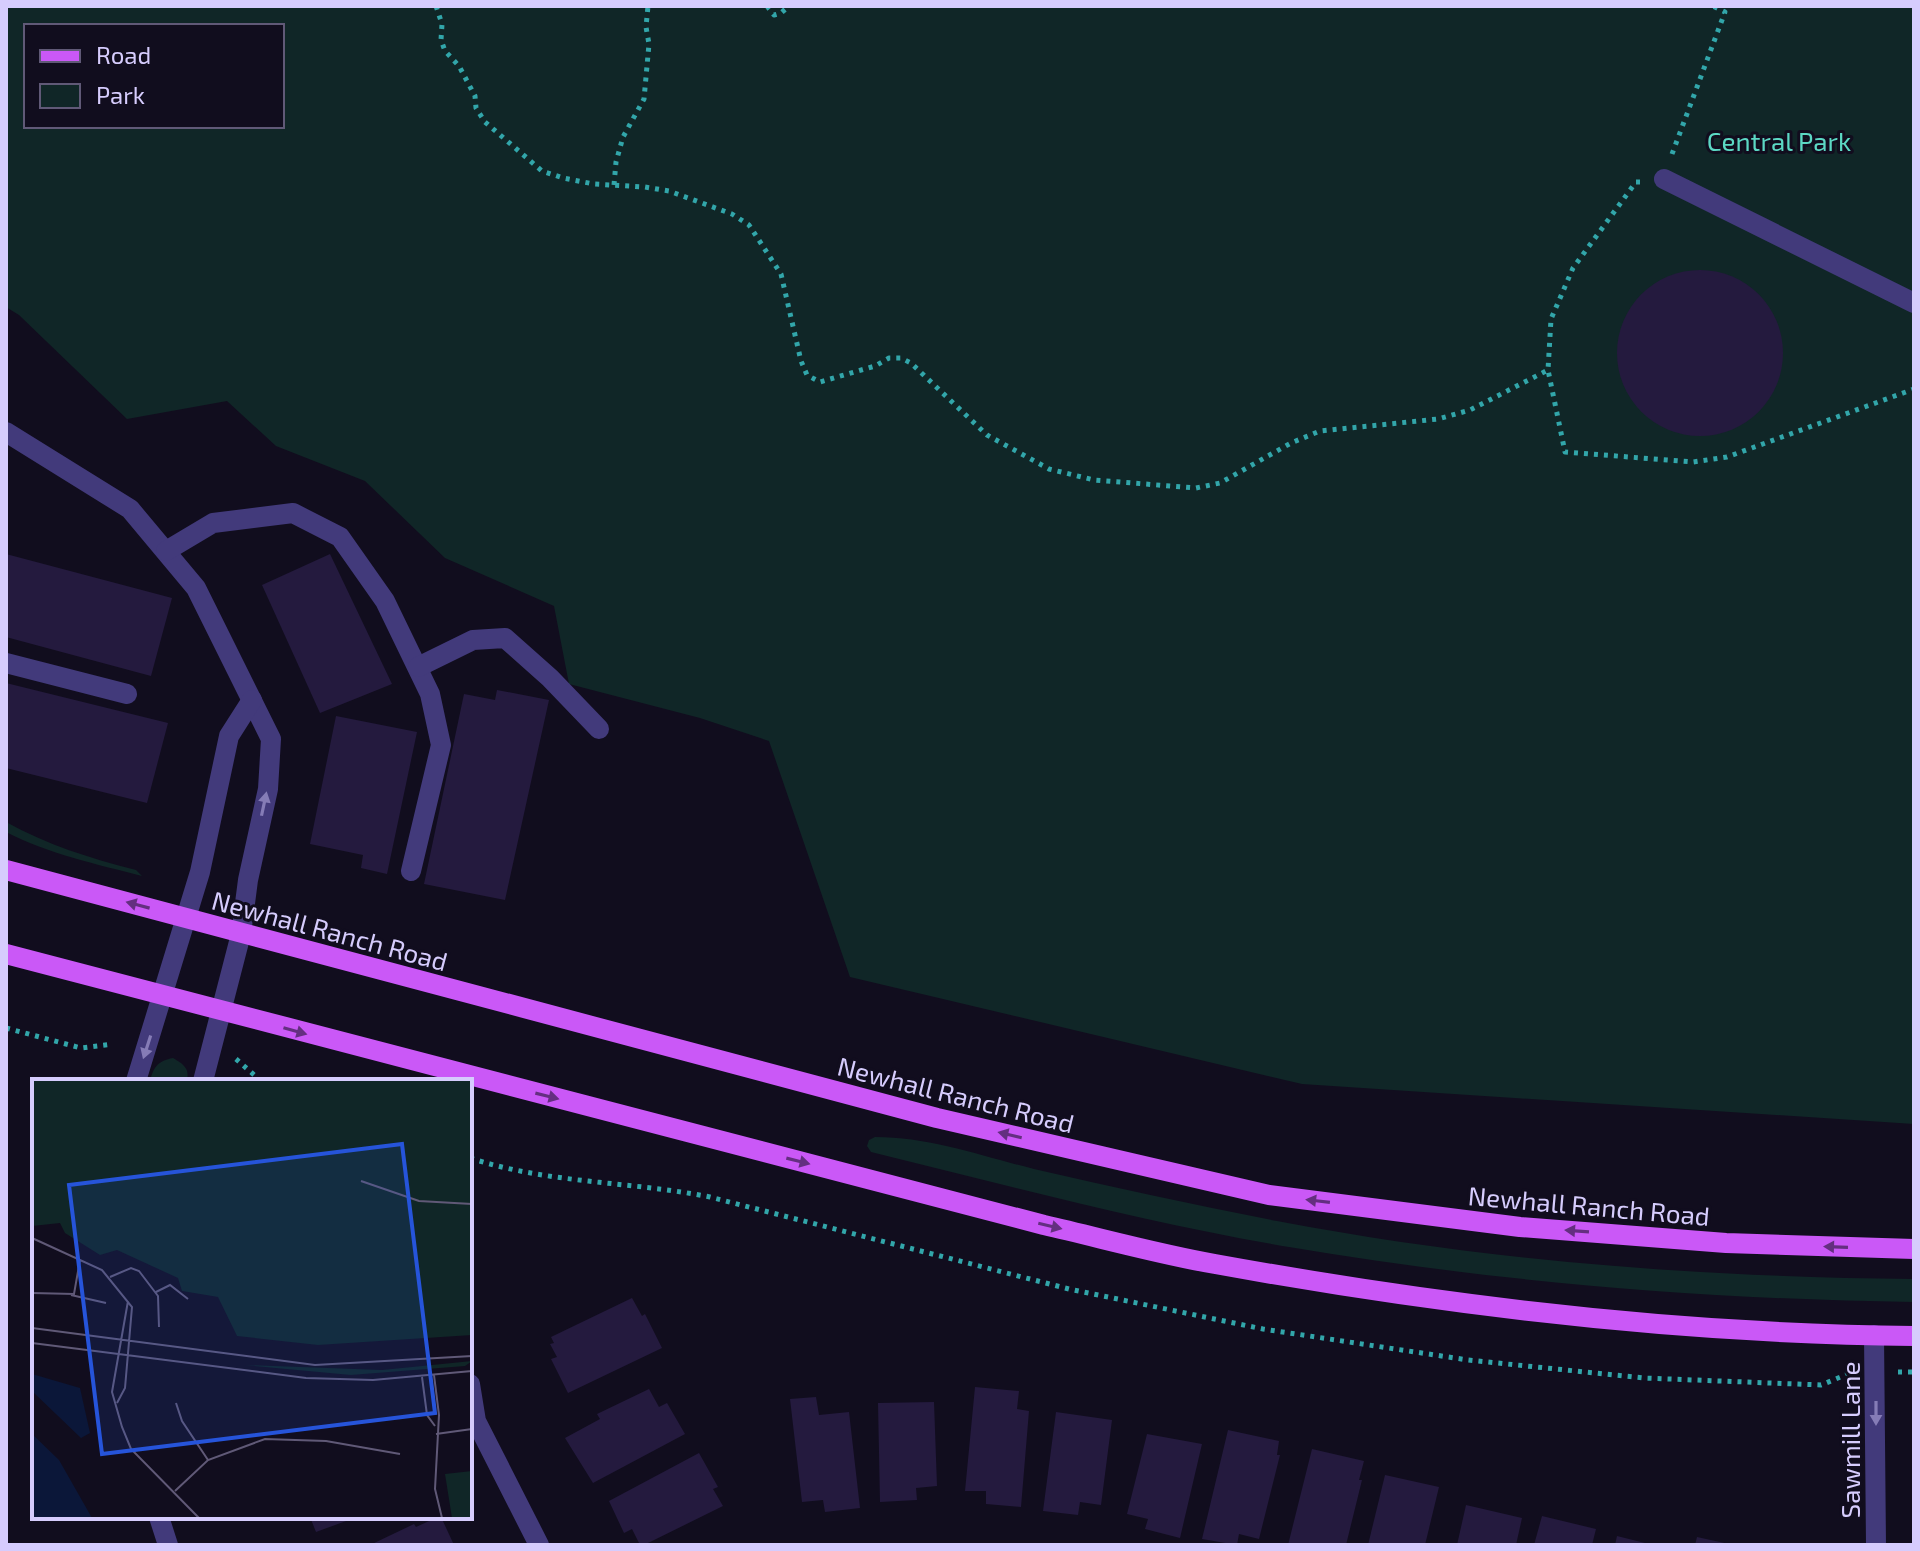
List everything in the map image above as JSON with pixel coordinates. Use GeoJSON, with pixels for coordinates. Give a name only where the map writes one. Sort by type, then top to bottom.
{"type":"FeatureCollection","features":[{"type":"Feature","properties":{"kind":"main road","name":"Newhall Ranch Road"},"geometry":{"type":"LineString","coordinates":[[6,870],[937,1118],[1269,1195],[1520,1227],[1726,1243],[1914,1249]]}},
{"type":"Feature","properties":{"kind":"main road"},"geometry":{"type":"LineString","coordinates":[[6,954],[1044,1225],[1212,1264],[1431,1299],[1591,1319],[1914,1336]]}},
{"type":"Feature","properties":{"kind":"street"},"geometry":{"type":"LineString","coordinates":[[1664,179],[1914,303]]}},
{"type":"Feature","properties":{"kind":"street"},"geometry":{"type":"LineString","coordinates":[[7,437],[130,509],[196,588],[271,739],[268,789],[248,880],[241,934],[203,1079]]}},
{"type":"Feature","properties":{"kind":"street"},"geometry":{"type":"LineString","coordinates":[[166,551],[213,523],[293,513],[340,537],[385,601],[418,667],[430,694],[441,745],[411,871]]}},
{"type":"Feature","properties":{"kind":"street"},"geometry":{"type":"LineString","coordinates":[[418,667],[473,640],[505,638],[550,678],[599,729]]}},
{"type":"Feature","properties":{"kind":"street"},"geometry":{"type":"LineString","coordinates":[[6,663],[127,694]]}},
{"type":"Feature","properties":{"kind":"street"},"geometry":{"type":"LineString","coordinates":[[137,1079],[209,835],[229,736],[252,700]]}},
{"type":"Feature","properties":{"kind":"street","name":"Sawmill Lane"},"geometry":{"type":"LineString","coordinates":[[1874,1335],[1876,1545]]}},
{"type":"Feature","properties":{"kind":"street"},"geometry":{"type":"LineString","coordinates":[[472,1396],[476,1421],[539,1545]]}},
{"type":"Feature","properties":{"kind":"street"},"geometry":{"type":"LineString","coordinates":[[160,1519],[168,1545]]}},
{"type":"Feature","properties":{"kind":"path"},"geometry":{"type":"LineString","coordinates":[[436,6],[445,51],[459,66],[475,96],[476,108],[485,122],[542,171],[563,178],[669,191],[732,214],[749,225],[781,274],[807,375],[820,382],[875,366],[889,358],[901,358],[911,363],[997,441],[1049,469],[1094,480],[1196,488],[1220,483],[1291,443],[1320,431],[1438,419],[1460,413],[1548,370]]}},
{"type":"Feature","properties":{"kind":"path"},"geometry":{"type":"LineString","coordinates":[[614,185],[623,137],[644,99],[649,44],[648,6]]}},
{"type":"Feature","properties":{"kind":"path"},"geometry":{"type":"LineString","coordinates":[[767,6],[774,15],[789,6]]}},
{"type":"Feature","properties":{"kind":"path"},"geometry":{"type":"LineString","coordinates":[[1713,6],[1725,12],[1664,179],[1636,182],[1573,268],[1551,319],[1548,370],[1565,452],[1693,462],[1727,457],[1914,389]]}},
{"type":"Feature","properties":{"kind":"path"},"geometry":{"type":"LineString","coordinates":[[6,1028],[81,1048],[113,1044]]}},
{"type":"Feature","properties":{"kind":"path"},"geometry":{"type":"LineString","coordinates":[[236,1059],[259,1079]]}},
{"type":"Feature","properties":{"kind":"path"},"geometry":{"type":"LineString","coordinates":[[472,1158],[571,1181],[673,1190],[710,1197],[1069,1289],[1248,1326],[1452,1358],[1644,1378],[1821,1385],[1847,1374],[1914,1372]]}},
{"type":"Feature","properties":{"kind":"green space","name":"Central Park"},"geometry":{"type":"Polygon","coordinates":[[[6,6],[1914,6],[1914,1124],[1302,1084],[850,977],[769,741],[700,718],[569,684],[554,606],[445,558],[365,481],[276,446],[227,401],[127,419],[19,315],[6,307],[6,6]]]}},
{"type":"Feature","properties":{"kind":"green space"},"geometry":{"type":"Polygon","coordinates":[[[6,822],[37,838],[136,870],[142,876],[39,846],[6,832],[6,822]]]}},
{"type":"Feature","properties":{"kind":"green space"},"geometry":{"type":"Polygon","coordinates":[[[173,1058],[180,1062],[185,1067],[187,1079],[151,1079],[157,1065],[173,1058]]]}},
{"type":"Feature","properties":{"kind":"green space"},"geometry":{"type":"Polygon","coordinates":[[[875,1137],[936,1144],[1185,1203],[1435,1247],[1674,1270],[1914,1279],[1914,1302],[1678,1293],[1445,1270],[1289,1247],[1131,1215],[871,1152],[867,1146],[869,1140],[875,1137]]]}},
{"type":"Feature","properties":{"kind":"building"},"geometry":{"type":"Polygon","coordinates":[[[1700,270],[1732,276],[1759,294],[1777,321],[1783,353],[1777,385],[1759,412],[1732,430],[1700,436],[1668,430],[1641,412],[1623,385],[1617,353],[1623,321],[1641,294],[1668,276],[1700,270]]]}},
{"type":"Feature","properties":{"kind":"building"},"geometry":{"type":"Polygon","coordinates":[[[6,554],[172,598],[151,676],[6,637],[6,554]]]}},
{"type":"Feature","properties":{"kind":"building"},"geometry":{"type":"Polygon","coordinates":[[[330,554],[392,684],[320,713],[262,585],[330,554]]]}},
{"type":"Feature","properties":{"kind":"building"},"geometry":{"type":"Polygon","coordinates":[[[6,683],[168,723],[147,803],[6,768],[6,683]]]}},
{"type":"Feature","properties":{"kind":"building"},"geometry":{"type":"Polygon","coordinates":[[[497,690],[549,700],[505,900],[424,884],[464,694],[495,700],[497,690]]]}},
{"type":"Feature","properties":{"kind":"building"},"geometry":{"type":"Polygon","coordinates":[[[336,716],[417,732],[387,874],[361,868],[363,855],[310,844],[336,716]]]}},
{"type":"Feature","properties":{"kind":"building"},"geometry":{"type":"Polygon","coordinates":[[[632,1298],[642,1316],[645,1314],[662,1348],[568,1393],[551,1359],[557,1357],[550,1344],[554,1343],[551,1337],[632,1298]]]}},
{"type":"Feature","properties":{"kind":"building"},"geometry":{"type":"Polygon","coordinates":[[[975,1387],[1019,1391],[1017,1409],[1029,1411],[1021,1507],[986,1504],[986,1491],[965,1491],[975,1387]]]}},
{"type":"Feature","properties":{"kind":"building"},"geometry":{"type":"Polygon","coordinates":[[[649,1389],[659,1407],[667,1403],[685,1434],[593,1483],[565,1438],[600,1419],[597,1414],[649,1389]]]}},
{"type":"Feature","properties":{"kind":"building"},"geometry":{"type":"Polygon","coordinates":[[[816,1397],[819,1415],[849,1412],[860,1508],[825,1512],[823,1500],[802,1502],[790,1399],[816,1397]]]}},
{"type":"Feature","properties":{"kind":"building"},"geometry":{"type":"Polygon","coordinates":[[[934,1402],[937,1486],[916,1488],[917,1500],[880,1502],[878,1403],[934,1402]]]}},
{"type":"Feature","properties":{"kind":"building"},"geometry":{"type":"Polygon","coordinates":[[[1056,1412],[1112,1420],[1101,1505],[1080,1502],[1078,1515],[1043,1511],[1056,1412]]]}},
{"type":"Feature","properties":{"kind":"building"},"geometry":{"type":"Polygon","coordinates":[[[1228,1430],[1279,1441],[1277,1455],[1280,1455],[1259,1539],[1239,1534],[1237,1545],[1202,1539],[1228,1430]]]}},
{"type":"Feature","properties":{"kind":"building"},"geometry":{"type":"Polygon","coordinates":[[[1147,1434],[1202,1444],[1180,1538],[1145,1529],[1148,1519],[1127,1514],[1147,1434]]]}},
{"type":"Feature","properties":{"kind":"building"},"geometry":{"type":"Polygon","coordinates":[[[1312,1449],[1364,1461],[1346,1545],[1288,1545],[1312,1449]]]}},
{"type":"Feature","properties":{"kind":"building"},"geometry":{"type":"Polygon","coordinates":[[[699,1453],[718,1487],[713,1489],[723,1506],[644,1545],[640,1545],[632,1529],[624,1533],[609,1501],[699,1453]]]}},
{"type":"Feature","properties":{"kind":"building"},"geometry":{"type":"Polygon","coordinates":[[[1385,1475],[1439,1487],[1425,1545],[1368,1545],[1385,1475]]]}},
{"type":"Feature","properties":{"kind":"building"},"geometry":{"type":"Polygon","coordinates":[[[1466,1505],[1522,1518],[1516,1545],[1457,1545],[1466,1505]]]}},
{"type":"Feature","properties":{"kind":"building"},"geometry":{"type":"Polygon","coordinates":[[[1542,1516],[1596,1529],[1592,1545],[1534,1545],[1542,1516]]]}},
{"type":"Feature","properties":{"kind":"building"},"geometry":{"type":"Polygon","coordinates":[[[311,1519],[352,1519],[316,1532],[311,1519]]]}},
{"type":"Feature","properties":{"kind":"building"},"geometry":{"type":"Polygon","coordinates":[[[434,1519],[442,1519],[454,1545],[370,1545],[414,1524],[416,1527],[434,1519]]]}},
{"type":"Feature","properties":{"kind":"building"},"geometry":{"type":"Polygon","coordinates":[[[1617,1536],[1649,1544],[1649,1545],[1615,1545],[1617,1536]]]}},
{"type":"Feature","properties":{"kind":"building"},"geometry":{"type":"Polygon","coordinates":[[[1697,1537],[1729,1544],[1729,1545],[1695,1545],[1697,1537]]]}}]}
